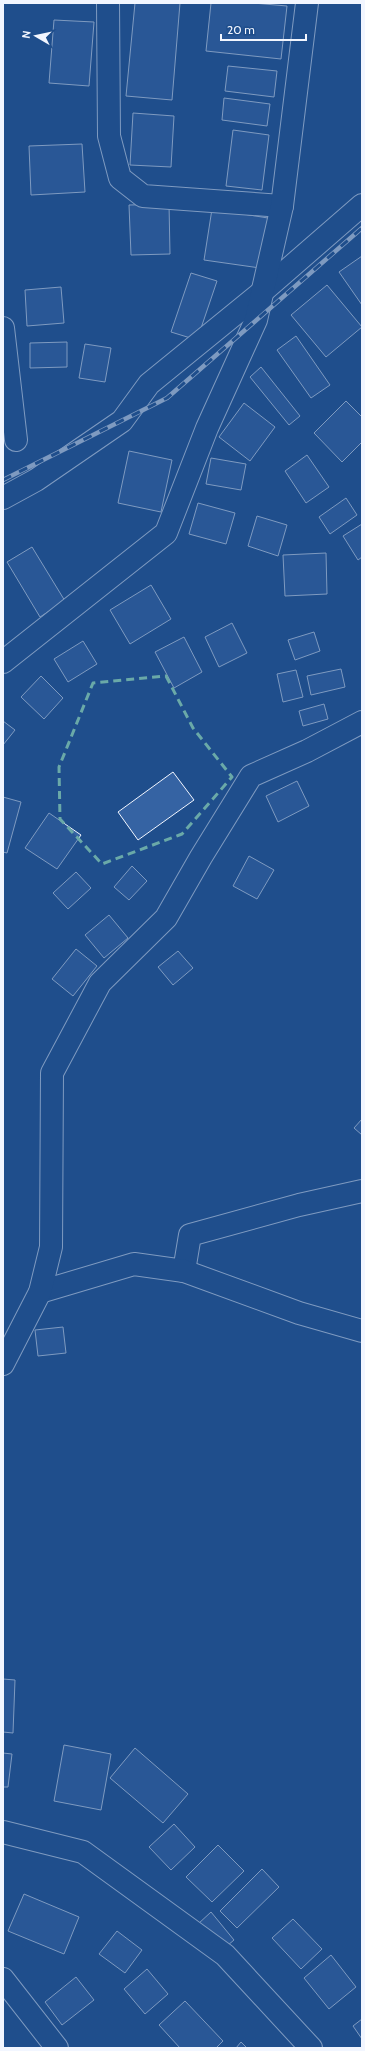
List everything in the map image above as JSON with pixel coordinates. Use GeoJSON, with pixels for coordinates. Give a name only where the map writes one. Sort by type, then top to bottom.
{"type":"FeatureCollection","features":[{"type":"Feature","properties":{"kind":"street"},"geometry":{"type":"LineString","coordinates":[[108,3],[109,136],[120,178],[143,196],[282,206]]}},
{"type":"Feature","properties":{"kind":"street"},"geometry":{"type":"LineString","coordinates":[[3,662],[166,533],[207,428],[256,320],[282,206],[307,3]]}},
{"type":"Feature","properties":{"kind":"street"},"geometry":{"type":"LineString","coordinates":[[3,498],[36,480],[122,421],[149,384],[262,292],[362,205]]}},
{"type":"Feature","properties":{"kind":"street"},"geometry":{"type":"LineString","coordinates":[[3,328],[16,440]]}},
{"type":"Feature","properties":{"kind":"street"},"geometry":{"type":"LineString","coordinates":[[3,1364],[40,1292],[51,1247],[52,1073],[100,983],[166,918],[201,856],[251,776],[307,751],[362,722]]}},
{"type":"Feature","properties":{"kind":"street"},"geometry":{"type":"LineString","coordinates":[[184,1271],[190,1235],[299,1205],[362,1191]]}},
{"type":"Feature","properties":{"kind":"street"},"geometry":{"type":"LineString","coordinates":[[40,1292],[134,1264],[184,1271],[299,1313],[362,1331]]}},
{"type":"Feature","properties":{"kind":"street"},"geometry":{"type":"LineString","coordinates":[[3,1832],[83,1852],[225,1955],[311,2048]]}},
{"type":"Feature","properties":{"kind":"street"},"geometry":{"type":"LineString","coordinates":[[3,1979],[10,1997],[57,2048]]}},
{"type":"Feature","properties":{"kind":"highlighted area"},"geometry":{"type":"Polygon","coordinates":[[[166,676],[193,728],[232,777],[182,834],[102,864],[60,819],[59,767],[93,683],[166,676]]]}},
{"type":"Feature","properties":{"kind":"building"},"geometry":{"type":"Polygon","coordinates":[[[135,3],[180,3],[172,100],[126,96],[135,3]]]}},
{"type":"Feature","properties":{"kind":"building"},"geometry":{"type":"Polygon","coordinates":[[[211,3],[253,3],[287,6],[281,59],[206,51],[211,3]]]}},
{"type":"Feature","properties":{"kind":"building"},"geometry":{"type":"Polygon","coordinates":[[[54,20],[94,22],[89,86],[49,83],[54,20]]]}},
{"type":"Feature","properties":{"kind":"building"},"geometry":{"type":"Polygon","coordinates":[[[228,66],[277,71],[274,97],[225,91],[228,66]]]}},
{"type":"Feature","properties":{"kind":"building"},"geometry":{"type":"Polygon","coordinates":[[[224,98],[270,104],[267,126],[222,120],[224,98]]]}},
{"type":"Feature","properties":{"kind":"building"},"geometry":{"type":"Polygon","coordinates":[[[133,113],[174,116],[171,167],[130,165],[133,113]]]}},
{"type":"Feature","properties":{"kind":"building"},"geometry":{"type":"Polygon","coordinates":[[[233,130],[269,135],[262,190],[226,186],[233,130]]]}},
{"type":"Feature","properties":{"kind":"building"},"geometry":{"type":"Polygon","coordinates":[[[82,144],[85,192],[31,195],[29,146],[82,144]]]}},
{"type":"Feature","properties":{"kind":"building"},"geometry":{"type":"Polygon","coordinates":[[[169,204],[170,254],[131,255],[129,205],[169,204]]]}},
{"type":"Feature","properties":{"kind":"building"},"geometry":{"type":"Polygon","coordinates":[[[212,209],[268,218],[260,268],[204,260],[212,209]]]}},
{"type":"Feature","properties":{"kind":"building"},"geometry":{"type":"Polygon","coordinates":[[[362,256],[362,305],[339,272],[362,256]]]}},
{"type":"Feature","properties":{"kind":"building"},"geometry":{"type":"Polygon","coordinates":[[[191,273],[217,281],[197,340],[171,332],[191,273]]]}},
{"type":"Feature","properties":{"kind":"building"},"geometry":{"type":"Polygon","coordinates":[[[327,285],[362,327],[326,357],[291,315],[327,285]]]}},
{"type":"Feature","properties":{"kind":"building"},"geometry":{"type":"Polygon","coordinates":[[[61,287],[64,323],[27,326],[25,290],[61,287]]]}},
{"type":"Feature","properties":{"kind":"building"},"geometry":{"type":"Polygon","coordinates":[[[296,336],[330,385],[311,398],[277,350],[296,336]]]}},
{"type":"Feature","properties":{"kind":"building"},"geometry":{"type":"Polygon","coordinates":[[[67,342],[67,367],[30,368],[30,343],[67,342]]]}},
{"type":"Feature","properties":{"kind":"building"},"geometry":{"type":"Polygon","coordinates":[[[85,344],[111,348],[105,382],[79,378],[85,344]]]}},
{"type":"Feature","properties":{"kind":"building"},"geometry":{"type":"Polygon","coordinates":[[[261,367],[300,416],[289,425],[250,377],[261,367]]]}},
{"type":"Feature","properties":{"kind":"building"},"geometry":{"type":"Polygon","coordinates":[[[346,401],[362,417],[362,442],[342,462],[314,433],[346,401]]]}},
{"type":"Feature","properties":{"kind":"building"},"geometry":{"type":"Polygon","coordinates":[[[244,403],[275,427],[250,461],[219,437],[244,403]]]}},
{"type":"Feature","properties":{"kind":"building"},"geometry":{"type":"Polygon","coordinates":[[[129,451],[172,460],[161,512],[118,503],[129,451]]]}},
{"type":"Feature","properties":{"kind":"building"},"geometry":{"type":"Polygon","coordinates":[[[307,455],[329,487],[306,503],[285,471],[307,455]]]}},
{"type":"Feature","properties":{"kind":"building"},"geometry":{"type":"Polygon","coordinates":[[[211,458],[246,464],[241,490],[206,484],[211,458]]]}},
{"type":"Feature","properties":{"kind":"building"},"geometry":{"type":"Polygon","coordinates":[[[346,498],[357,515],[330,534],[319,517],[346,498]]]}},
{"type":"Feature","properties":{"kind":"building"},"geometry":{"type":"Polygon","coordinates":[[[198,503],[235,513],[226,544],[189,534],[198,503]]]}},
{"type":"Feature","properties":{"kind":"building"},"geometry":{"type":"Polygon","coordinates":[[[257,516],[287,525],[278,556],[248,546],[257,516]]]}},
{"type":"Feature","properties":{"kind":"building"},"geometry":{"type":"Polygon","coordinates":[[[362,524],[362,557],[358,560],[343,536],[362,524]]]}},
{"type":"Feature","properties":{"kind":"building"},"geometry":{"type":"Polygon","coordinates":[[[32,547],[65,601],[40,617],[7,562],[32,547]]]}},
{"type":"Feature","properties":{"kind":"building"},"geometry":{"type":"Polygon","coordinates":[[[326,553],[327,594],[285,596],[283,555],[326,553]]]}},
{"type":"Feature","properties":{"kind":"building"},"geometry":{"type":"Polygon","coordinates":[[[151,585],[171,619],[130,644],[110,610],[151,585]]]}},
{"type":"Feature","properties":{"kind":"building"},"geometry":{"type":"Polygon","coordinates":[[[232,623],[247,653],[219,667],[205,637],[232,623]]]}},
{"type":"Feature","properties":{"kind":"building"},"geometry":{"type":"Polygon","coordinates":[[[314,632],[320,651],[295,660],[288,640],[314,632]]]}},
{"type":"Feature","properties":{"kind":"building"},"geometry":{"type":"Polygon","coordinates":[[[184,637],[202,672],[174,688],[155,652],[184,637]]]}},
{"type":"Feature","properties":{"kind":"building"},"geometry":{"type":"Polygon","coordinates":[[[83,641],[97,664],[68,682],[54,659],[83,641]]]}},
{"type":"Feature","properties":{"kind":"building"},"geometry":{"type":"Polygon","coordinates":[[[341,669],[345,687],[311,695],[307,676],[341,669]]]}},
{"type":"Feature","properties":{"kind":"building"},"geometry":{"type":"Polygon","coordinates":[[[296,670],[303,697],[283,702],[277,674],[296,670]]]}},
{"type":"Feature","properties":{"kind":"building"},"geometry":{"type":"Polygon","coordinates":[[[41,676],[63,698],[44,719],[21,697],[41,676]]]}},
{"type":"Feature","properties":{"kind":"building"},"geometry":{"type":"Polygon","coordinates":[[[324,704],[328,719],[303,726],[299,711],[324,704]]]}},
{"type":"Feature","properties":{"kind":"building"},"geometry":{"type":"Polygon","coordinates":[[[3,721],[15,730],[3,745],[3,721]]]}},
{"type":"Feature","properties":{"kind":"building"},"geometry":{"type":"Polygon","coordinates":[[[173,772],[194,800],[138,840],[118,812],[173,772]]]}},
{"type":"Feature","properties":{"kind":"building"},"geometry":{"type":"Polygon","coordinates":[[[297,781],[309,806],[278,822],[266,796],[297,781]]]}},
{"type":"Feature","properties":{"kind":"building"},"geometry":{"type":"Polygon","coordinates":[[[3,797],[21,802],[7,853],[3,852],[3,797]]]}},
{"type":"Feature","properties":{"kind":"building"},"geometry":{"type":"Polygon","coordinates":[[[49,813],[81,835],[57,869],[25,848],[49,813]]]}},
{"type":"Feature","properties":{"kind":"building"},"geometry":{"type":"Polygon","coordinates":[[[249,856],[274,870],[257,899],[233,886],[249,856]]]}},
{"type":"Feature","properties":{"kind":"building"},"geometry":{"type":"Polygon","coordinates":[[[132,866],[147,881],[129,900],[114,887],[132,866]]]}},
{"type":"Feature","properties":{"kind":"building"},"geometry":{"type":"Polygon","coordinates":[[[76,872],[91,888],[68,909],[53,893],[76,872]]]}},
{"type":"Feature","properties":{"kind":"building"},"geometry":{"type":"Polygon","coordinates":[[[109,915],[128,938],[104,958],[85,935],[109,915]]]}},
{"type":"Feature","properties":{"kind":"building"},"geometry":{"type":"Polygon","coordinates":[[[76,949],[97,966],[73,996],[52,979],[76,949]]]}},
{"type":"Feature","properties":{"kind":"building"},"geometry":{"type":"Polygon","coordinates":[[[178,951],[193,968],[173,985],[158,967],[178,951]]]}},
{"type":"Feature","properties":{"kind":"building"},"geometry":{"type":"Polygon","coordinates":[[[362,1119],[362,1135],[354,1128],[362,1119]]]}},
{"type":"Feature","properties":{"kind":"building"},"geometry":{"type":"Polygon","coordinates":[[[63,1327],[66,1353],[38,1356],[35,1330],[63,1327]]]}},
{"type":"Feature","properties":{"kind":"building"},"geometry":{"type":"Polygon","coordinates":[[[3,1679],[15,1680],[13,1733],[3,1732],[3,1679]]]}},
{"type":"Feature","properties":{"kind":"building"},"geometry":{"type":"Polygon","coordinates":[[[64,1745],[111,1754],[101,1810],[54,1801],[64,1745]]]}},
{"type":"Feature","properties":{"kind":"building"},"geometry":{"type":"Polygon","coordinates":[[[135,1748],[188,1794],[163,1823],[110,1778],[135,1748]]]}},
{"type":"Feature","properties":{"kind":"building"},"geometry":{"type":"Polygon","coordinates":[[[3,1753],[12,1754],[8,1787],[3,1787],[3,1753]]]}},
{"type":"Feature","properties":{"kind":"building"},"geometry":{"type":"Polygon","coordinates":[[[174,1824],[195,1847],[171,1870],[149,1847],[174,1824]]]}},
{"type":"Feature","properties":{"kind":"building"},"geometry":{"type":"Polygon","coordinates":[[[218,1845],[244,1871],[212,1902],[186,1877],[218,1845]]]}},
{"type":"Feature","properties":{"kind":"building"},"geometry":{"type":"Polygon","coordinates":[[[262,1869],[279,1887],[237,1928],[220,1911],[262,1869]]]}},
{"type":"Feature","properties":{"kind":"building"},"geometry":{"type":"Polygon","coordinates":[[[24,1894],[79,1917],[64,1954],[8,1931],[24,1894]]]}},
{"type":"Feature","properties":{"kind":"building"},"geometry":{"type":"Polygon","coordinates":[[[211,1912],[234,1940],[221,1951],[198,1924],[211,1912]]]}},
{"type":"Feature","properties":{"kind":"building"},"geometry":{"type":"Polygon","coordinates":[[[293,1919],[322,1949],[301,1969],[272,1938],[293,1919]]]}},
{"type":"Feature","properties":{"kind":"building"},"geometry":{"type":"Polygon","coordinates":[[[117,1931],[142,1950],[125,1973],[99,1954],[117,1931]]]}},
{"type":"Feature","properties":{"kind":"building"},"geometry":{"type":"Polygon","coordinates":[[[331,1955],[356,1987],[329,2009],[304,1978],[331,1955]]]}},
{"type":"Feature","properties":{"kind":"building"},"geometry":{"type":"Polygon","coordinates":[[[147,1969],[168,1994],[145,2014],[124,1989],[147,1969]]]}},
{"type":"Feature","properties":{"kind":"building"},"geometry":{"type":"Polygon","coordinates":[[[76,1977],[94,2000],[62,2025],[45,2002],[76,1977]]]}},
{"type":"Feature","properties":{"kind":"building"},"geometry":{"type":"Polygon","coordinates":[[[185,2001],[223,2041],[216,2048],[180,2048],[159,2025],[185,2001]]]}},
{"type":"Feature","properties":{"kind":"building"},"geometry":{"type":"Polygon","coordinates":[[[362,2019],[362,2039],[353,2026],[362,2019]]]}},
{"type":"Feature","properties":{"kind":"building"},"geometry":{"type":"Polygon","coordinates":[[[241,2042],[247,2048],[236,2048],[241,2042]]]}},
{"type":"Feature","properties":{"kind":"railway"},"geometry":{"type":"LineString","coordinates":[[3,480],[167,398],[362,228]]}}]}
